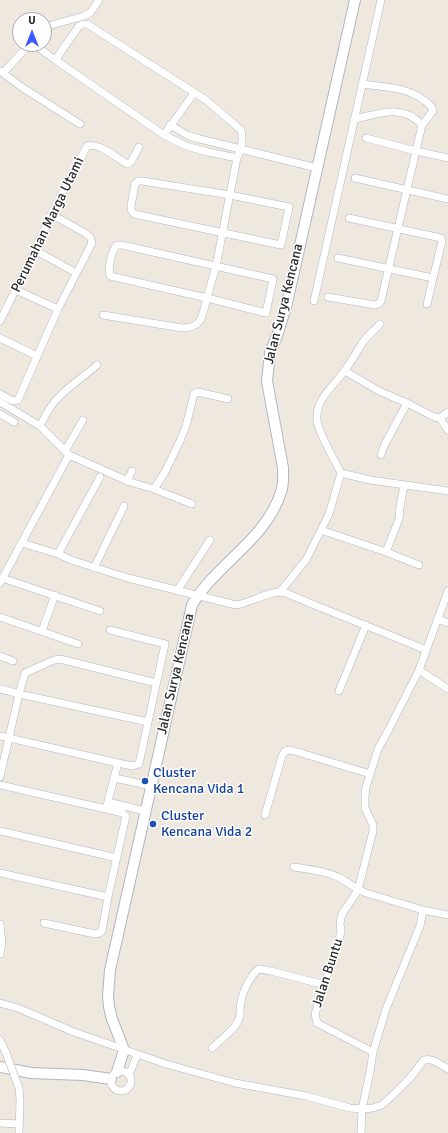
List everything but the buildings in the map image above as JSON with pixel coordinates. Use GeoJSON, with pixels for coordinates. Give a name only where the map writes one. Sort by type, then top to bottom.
{"type":"FeatureCollection","features":[{"type":"Feature","properties":{"kind":"street"},"geometry":{"type":"LineString","coordinates":[[52,25],[90,13],[99,0]]}},
{"type":"Feature","properties":{"kind":"street","name":"Jalan Surya Kencana"},"geometry":{"type":"LineString","coordinates":[[124,1050],[109,1007],[108,996],[110,970],[187,622],[192,605],[197,596],[262,529],[273,514],[281,492],[283,468],[267,381],[268,362],[287,303],[355,0]]}},
{"type":"Feature","properties":{"kind":"street"},"geometry":{"type":"LineString","coordinates":[[314,301],[381,0]]}},
{"type":"Feature","properties":{"kind":"street"},"geometry":{"type":"LineString","coordinates":[[57,61],[58,56],[79,26],[87,24],[206,100],[242,130],[243,135],[237,158],[216,266],[200,322],[195,327],[182,328],[103,315]]}},
{"type":"Feature","properties":{"kind":"street"},"geometry":{"type":"LineString","coordinates":[[25,52],[2,72],[23,88],[80,124]]}},
{"type":"Feature","properties":{"kind":"street"},"geometry":{"type":"LineString","coordinates":[[44,52],[164,135],[186,146],[237,158]]}},
{"type":"Feature","properties":{"kind":"street"},"geometry":{"type":"LineString","coordinates":[[328,297],[374,305],[381,301],[422,125],[433,110],[432,106],[421,98],[407,91],[362,84]]}},
{"type":"Feature","properties":{"kind":"street"},"geometry":{"type":"LineString","coordinates":[[164,135],[194,93]]}},
{"type":"Feature","properties":{"kind":"street"},"geometry":{"type":"LineString","coordinates":[[354,119],[392,111],[404,112],[417,119],[422,125]]}},
{"type":"Feature","properties":{"kind":"street"},"geometry":{"type":"LineString","coordinates":[[170,126],[189,136],[317,168]]}},
{"type":"Feature","properties":{"kind":"street"},"geometry":{"type":"LineString","coordinates":[[366,138],[448,158]]}},
{"type":"Feature","properties":{"kind":"street","name":"Perumahan Marga Utami"},"geometry":{"type":"LineString","coordinates":[[0,321],[51,214],[87,146],[98,146],[127,164],[131,162],[139,147]]}},
{"type":"Feature","properties":{"kind":"street"},"geometry":{"type":"LineString","coordinates":[[355,178],[448,199]]}},
{"type":"Feature","properties":{"kind":"street"},"geometry":{"type":"LineString","coordinates":[[138,181],[230,195],[289,207],[281,245],[134,214],[131,210],[135,184],[138,181]]}},
{"type":"Feature","properties":{"kind":"street"},"geometry":{"type":"LineString","coordinates":[[0,394],[13,401],[18,400],[58,309],[92,243],[90,237],[85,233],[51,214]]}},
{"type":"Feature","properties":{"kind":"street"},"geometry":{"type":"LineString","coordinates":[[349,218],[441,238],[442,241],[427,304]]}},
{"type":"Feature","properties":{"kind":"street"},"geometry":{"type":"LineString","coordinates":[[117,245],[122,245],[273,279],[266,313],[207,298],[110,276],[109,272],[114,248],[117,245]]}},
{"type":"Feature","properties":{"kind":"street"},"geometry":{"type":"LineString","coordinates":[[35,250],[76,272]]}},
{"type":"Feature","properties":{"kind":"street"},"geometry":{"type":"LineString","coordinates":[[338,258],[433,278]]}},
{"type":"Feature","properties":{"kind":"street"},"geometry":{"type":"LineString","coordinates":[[16,290],[58,309]]}},
{"type":"Feature","properties":{"kind":"street"},"geometry":{"type":"LineString","coordinates":[[280,592],[306,560],[329,514],[341,473],[317,421],[320,404],[330,387],[345,371],[364,341],[380,324]]}},
{"type":"Feature","properties":{"kind":"street"},"geometry":{"type":"LineString","coordinates":[[0,338],[37,356]]}},
{"type":"Feature","properties":{"kind":"street"},"geometry":{"type":"LineString","coordinates":[[40,426],[59,397],[97,365]]}},
{"type":"Feature","properties":{"kind":"street"},"geometry":{"type":"LineString","coordinates":[[345,371],[379,391],[434,417],[440,418],[448,412]]}},
{"type":"Feature","properties":{"kind":"street"},"geometry":{"type":"LineString","coordinates":[[154,489],[165,472],[186,426],[194,394],[198,392],[228,399]]}},
{"type":"Feature","properties":{"kind":"street"},"geometry":{"type":"LineString","coordinates":[[0,402],[40,426],[67,453],[127,481],[154,489],[192,504]]}},
{"type":"Feature","properties":{"kind":"street"},"geometry":{"type":"LineString","coordinates":[[381,455],[384,446],[407,403]]}},
{"type":"Feature","properties":{"kind":"street"},"geometry":{"type":"LineString","coordinates":[[0,414],[14,422]]}},
{"type":"Feature","properties":{"kind":"street"},"geometry":{"type":"LineString","coordinates":[[440,418],[448,430]]}},
{"type":"Feature","properties":{"kind":"street"},"geometry":{"type":"LineString","coordinates":[[83,420],[22,543],[1,580],[100,611]]}},
{"type":"Feature","properties":{"kind":"street"},"geometry":{"type":"LineString","coordinates":[[127,481],[132,471]]}},
{"type":"Feature","properties":{"kind":"street"},"geometry":{"type":"LineString","coordinates":[[341,473],[370,480],[448,491]]}},
{"type":"Feature","properties":{"kind":"street"},"geometry":{"type":"LineString","coordinates":[[58,554],[100,477]]}},
{"type":"Feature","properties":{"kind":"street"},"geometry":{"type":"LineString","coordinates":[[386,552],[399,519],[404,485]]}},
{"type":"Feature","properties":{"kind":"street"},"geometry":{"type":"LineString","coordinates":[[94,568],[124,506]]}},
{"type":"Feature","properties":{"kind":"street"},"geometry":{"type":"LineString","coordinates":[[321,530],[419,565]]}},
{"type":"Feature","properties":{"kind":"street"},"geometry":{"type":"LineString","coordinates":[[177,591],[210,540]]}},
{"type":"Feature","properties":{"kind":"street"},"geometry":{"type":"LineString","coordinates":[[22,543],[58,554],[94,568],[177,591],[236,605],[274,592],[280,592],[426,650]]}},
{"type":"Feature","properties":{"kind":"street"},"geometry":{"type":"LineString","coordinates":[[358,890],[372,831],[372,825],[365,808],[365,796],[370,774],[378,749],[419,670],[448,591]]}},
{"type":"Feature","properties":{"kind":"street"},"geometry":{"type":"LineString","coordinates":[[42,631],[55,596]]}},
{"type":"Feature","properties":{"kind":"street"},"geometry":{"type":"LineString","coordinates":[[0,617],[78,644]]}},
{"type":"Feature","properties":{"kind":"street"},"geometry":{"type":"LineString","coordinates":[[438,619],[448,623]]}},
{"type":"Feature","properties":{"kind":"street"},"geometry":{"type":"LineString","coordinates":[[339,691],[366,625]]}},
{"type":"Feature","properties":{"kind":"street"},"geometry":{"type":"LineString","coordinates":[[0,736],[132,766],[139,764],[165,644],[110,630]]}},
{"type":"Feature","properties":{"kind":"street"},"geometry":{"type":"LineString","coordinates":[[0,656],[13,661]]}},
{"type":"Feature","properties":{"kind":"street"},"geometry":{"type":"LineString","coordinates":[[0,777],[25,673],[54,660],[60,659],[156,683]]}},
{"type":"Feature","properties":{"kind":"street"},"geometry":{"type":"LineString","coordinates":[[419,670],[448,689]]}},
{"type":"Feature","properties":{"kind":"street"},"geometry":{"type":"LineString","coordinates":[[0,689],[148,722]]}},
{"type":"Feature","properties":{"kind":"street"},"geometry":{"type":"LineString","coordinates":[[265,815],[282,756],[285,751],[291,750],[370,774]]}},
{"type":"Feature","properties":{"kind":"street"},"geometry":{"type":"LineString","coordinates":[[107,805],[118,763]]}},
{"type":"Feature","properties":{"kind":"street"},"geometry":{"type":"LineString","coordinates":[[115,778],[151,786]]}},
{"type":"Feature","properties":{"kind":"street"},"geometry":{"type":"LineString","coordinates":[[0,784],[145,811]]}},
{"type":"Feature","properties":{"kind":"street"},"geometry":{"type":"LineString","coordinates":[[44,923],[95,934],[102,931],[126,816],[107,805]]}},
{"type":"Feature","properties":{"kind":"street"},"geometry":{"type":"LineString","coordinates":[[0,831],[117,858]]}},
{"type":"Feature","properties":{"kind":"street"},"geometry":{"type":"LineString","coordinates":[[294,867],[324,872],[338,877],[358,890],[423,910],[448,915]]}},
{"type":"Feature","properties":{"kind":"street"},"geometry":{"type":"LineString","coordinates":[[0,873],[108,897]]}},
{"type":"Feature","properties":{"kind":"street","name":"Jalan Buntu"},"geometry":{"type":"LineString","coordinates":[[358,890],[342,914],[340,923],[341,932],[315,1014],[317,1023],[373,1052]]}},
{"type":"Feature","properties":{"kind":"street"},"geometry":{"type":"LineString","coordinates":[[361,1133],[362,1109],[373,1052],[386,1008],[420,926],[423,910]]}},
{"type":"Feature","properties":{"kind":"street"},"geometry":{"type":"LineString","coordinates":[[0,924],[2,943],[0,954]]}},
{"type":"Feature","properties":{"kind":"street"},"geometry":{"type":"LineString","coordinates":[[212,1048],[237,1023],[240,1015],[241,1000],[252,975],[259,969],[325,985]]}},
{"type":"Feature","properties":{"kind":"street"},"geometry":{"type":"LineString","coordinates":[[0,1003],[18,1008],[74,1032],[137,1055],[195,1073],[235,1083],[306,1096],[340,1106],[362,1109],[382,1105],[410,1078],[424,1060],[432,1060],[448,1068]]}},
{"type":"Feature","properties":{"kind":"street"},"geometry":{"type":"LineString","coordinates":[[0,1040],[19,1088],[19,1133]]}},
{"type":"Feature","properties":{"kind":"street"},"geometry":{"type":"LineString","coordinates":[[0,1066],[31,1073],[114,1076],[124,1071],[129,1075],[131,1082],[128,1088],[121,1090],[112,1086],[114,1076],[124,1050]]}},
{"type":"Feature","properties":{"kind":"street"},"geometry":{"type":"LineString","coordinates":[[129,1075],[137,1055]]}},
{"type":"Feature","properties":{"kind":"street"},"geometry":{"type":"LineString","coordinates":[[0,1123],[19,1124]]}},
{"type":"Feature","properties":{"kind":"place","name":"Cluster Kencana Vida 1"},"geometry":{"type":"Point","coordinates":[145,781]}},
{"type":"Feature","properties":{"kind":"place","name":"Cluster Kencana Vida 2"},"geometry":{"type":"Point","coordinates":[153,824]}}]}
